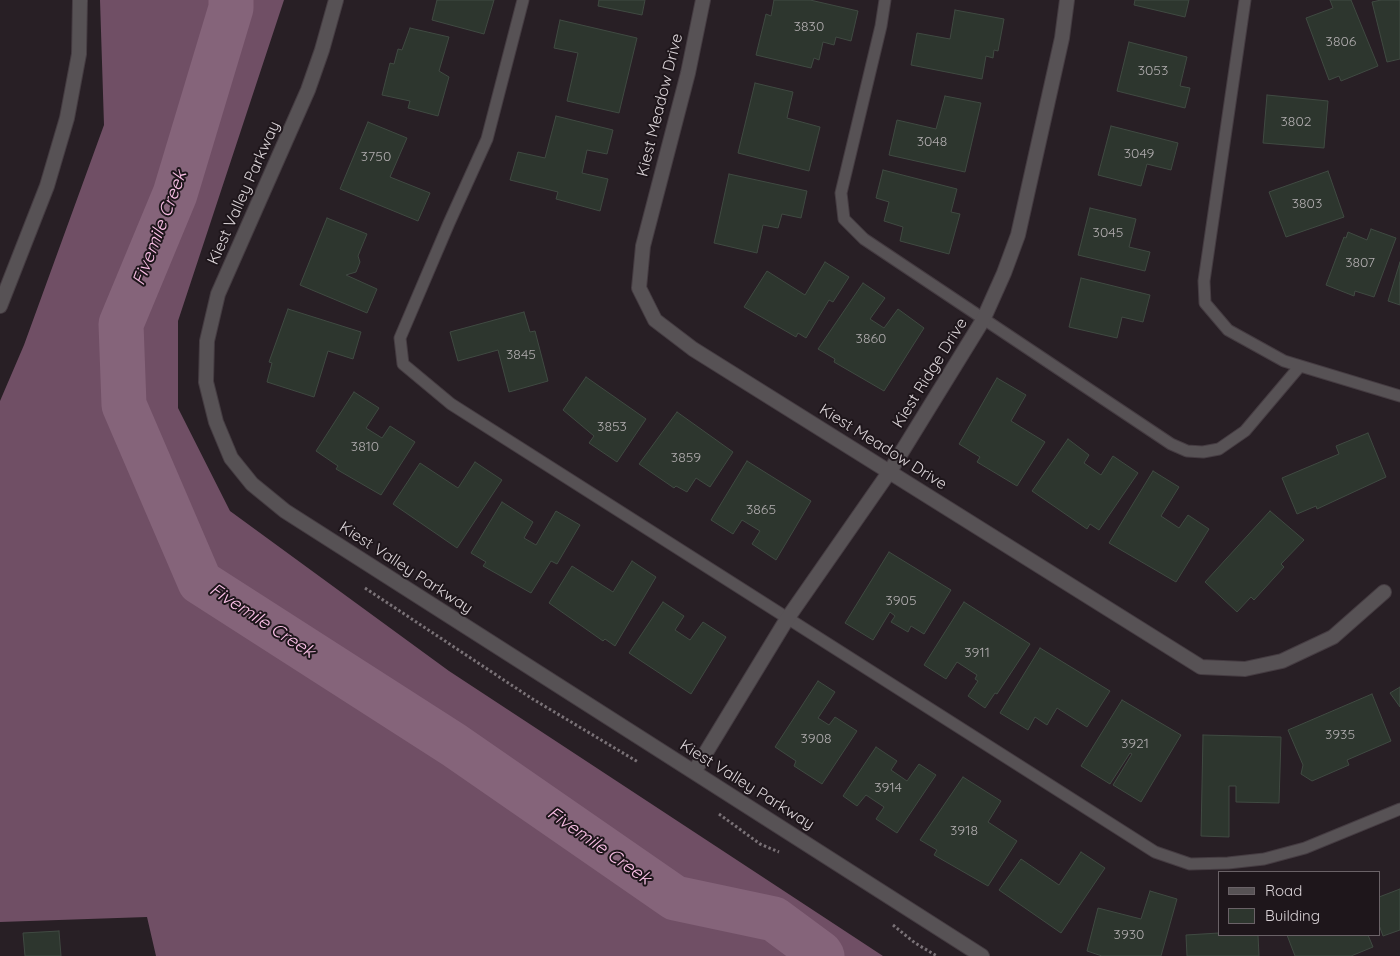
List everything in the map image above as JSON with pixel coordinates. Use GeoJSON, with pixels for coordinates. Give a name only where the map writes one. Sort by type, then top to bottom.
{"type":"FeatureCollection","features":[{"type":"Feature","properties":{"kind":"street"},"geometry":{"type":"LineString","coordinates":[[0,306],[47,186],[67,118],[79,54],[80,0]]}},
{"type":"Feature","properties":{"kind":"street","name":"Kiest Valley Parkway"},"geometry":{"type":"LineString","coordinates":[[336,0],[308,90],[218,294],[207,341],[206,382],[216,422],[231,458],[252,484],[285,512],[982,956]]}},
{"type":"Feature","properties":{"kind":"street","name":"Kiest Meadow Drive"},"geometry":{"type":"LineString","coordinates":[[703,0],[688,73],[643,246],[639,288],[655,320],[693,349],[1201,667],[1245,669],[1282,661],[1333,637],[1384,592]]}},
{"type":"Feature","properties":{"kind":"street","name":"Kiest Ridge Drive"},"geometry":{"type":"LineString","coordinates":[[694,772],[787,619],[890,471],[983,320],[1018,235],[1062,38],[1067,0]]}},
{"type":"Feature","properties":{"kind":"lane"},"geometry":{"type":"LineString","coordinates":[[524,0],[487,139],[400,338],[402,364],[451,404],[1155,852],[1190,864],[1228,864],[1264,859],[1305,848],[1400,809]]}},
{"type":"Feature","properties":{"kind":"lane"},"geometry":{"type":"LineString","coordinates":[[884,0],[881,26],[840,192],[844,219],[864,239],[1171,444],[1187,451],[1203,452],[1219,449],[1245,431],[1300,366]]}},
{"type":"Feature","properties":{"kind":"lane"},"geometry":{"type":"LineString","coordinates":[[1245,0],[1204,281],[1205,303],[1228,330],[1284,361],[1400,396]]}},
{"type":"Feature","properties":{"kind":"path"},"geometry":{"type":"LineString","coordinates":[[364,587],[531,698],[640,763]]}},
{"type":"Feature","properties":{"kind":"path"},"geometry":{"type":"LineString","coordinates":[[715,810],[760,844],[786,855]]}},
{"type":"Feature","properties":{"kind":"path"},"geometry":{"type":"LineString","coordinates":[[888,921],[915,943],[937,956]]}},
{"type":"Feature","properties":{"kind":"shaded area"},"geometry":{"type":"Polygon","coordinates":[[[100,0],[284,0],[178,321],[178,408],[230,511],[449,671],[883,956],[156,956],[147,917],[0,922],[0,401],[24,345],[104,125],[100,0]]]}},
{"type":"Feature","properties":{"kind":"building"},"geometry":{"type":"Polygon","coordinates":[[[437,0],[494,0],[484,34],[432,20],[437,0]]]}},
{"type":"Feature","properties":{"kind":"building"},"geometry":{"type":"Polygon","coordinates":[[[599,0],[645,0],[642,15],[598,6],[599,0]]]}},
{"type":"Feature","properties":{"kind":"building"},"geometry":{"type":"Polygon","coordinates":[[[774,0],[810,0],[858,11],[851,41],[836,37],[834,45],[823,42],[819,60],[814,58],[811,68],[756,55],[766,14],[771,16],[774,0]]]}},
{"type":"Feature","properties":{"kind":"building"},"geometry":{"type":"Polygon","coordinates":[[[1135,0],[1189,0],[1185,17],[1134,5],[1135,0]]]}},
{"type":"Feature","properties":{"kind":"building"},"geometry":{"type":"Polygon","coordinates":[[[1330,0],[1351,0],[1378,66],[1341,81],[1339,76],[1329,80],[1306,18],[1333,8],[1330,0]]]}},
{"type":"Feature","properties":{"kind":"building"},"geometry":{"type":"Polygon","coordinates":[[[1400,0],[1400,59],[1387,62],[1372,2],[1400,0]]]}},
{"type":"Feature","properties":{"kind":"building"},"geometry":{"type":"Polygon","coordinates":[[[955,10],[1004,19],[998,51],[994,50],[993,58],[986,56],[982,79],[911,65],[917,33],[950,39],[955,10]]]}},
{"type":"Feature","properties":{"kind":"building"},"geometry":{"type":"Polygon","coordinates":[[[560,20],[637,38],[619,113],[567,101],[578,53],[554,48],[560,20]]]}},
{"type":"Feature","properties":{"kind":"building"},"geometry":{"type":"Polygon","coordinates":[[[410,28],[449,37],[439,71],[449,77],[438,116],[408,108],[410,101],[382,95],[390,63],[394,64],[398,49],[402,50],[410,28]]]}},
{"type":"Feature","properties":{"kind":"building"},"geometry":{"type":"Polygon","coordinates":[[[1129,42],[1187,57],[1180,86],[1190,88],[1185,108],[1117,91],[1129,42]]]}},
{"type":"Feature","properties":{"kind":"building"},"geometry":{"type":"Polygon","coordinates":[[[755,83],[793,92],[787,118],[820,127],[809,171],[738,153],[755,83]]]}},
{"type":"Feature","properties":{"kind":"building"},"geometry":{"type":"Polygon","coordinates":[[[1267,95],[1328,101],[1324,148],[1263,143],[1267,95]]]}},
{"type":"Feature","properties":{"kind":"building"},"geometry":{"type":"Polygon","coordinates":[[[945,96],[981,103],[965,172],[889,155],[897,120],[936,129],[945,96]]]}},
{"type":"Feature","properties":{"kind":"building"},"geometry":{"type":"Polygon","coordinates":[[[556,116],[613,130],[607,154],[587,150],[582,173],[608,179],[600,211],[556,199],[558,192],[510,180],[518,152],[545,158],[556,116]]]}},
{"type":"Feature","properties":{"kind":"building"},"geometry":{"type":"Polygon","coordinates":[[[368,122],[407,138],[390,177],[430,193],[418,221],[340,189],[368,122]]]}},
{"type":"Feature","properties":{"kind":"building"},"geometry":{"type":"Polygon","coordinates":[[[1111,126],[1178,143],[1171,170],[1147,164],[1141,186],[1098,175],[1111,126]]]}},
{"type":"Feature","properties":{"kind":"building"},"geometry":{"type":"Polygon","coordinates":[[[883,170],[957,189],[951,212],[960,214],[949,254],[900,241],[903,227],[884,221],[889,202],[876,198],[883,170]]]}},
{"type":"Feature","properties":{"kind":"building"},"geometry":{"type":"Polygon","coordinates":[[[1328,171],[1344,217],[1286,237],[1269,192],[1328,171]]]}},
{"type":"Feature","properties":{"kind":"building"},"geometry":{"type":"Polygon","coordinates":[[[729,174],[807,191],[801,218],[782,214],[778,228],[763,225],[757,253],[714,243],[729,174]]]}},
{"type":"Feature","properties":{"kind":"building"},"geometry":{"type":"Polygon","coordinates":[[[1090,208],[1136,219],[1129,247],[1150,252],[1145,271],[1078,255],[1090,208]]]}},
{"type":"Feature","properties":{"kind":"building"},"geometry":{"type":"Polygon","coordinates":[[[327,218],[367,234],[358,256],[360,262],[356,272],[346,275],[377,289],[367,313],[300,285],[327,218]]]}},
{"type":"Feature","properties":{"kind":"building"},"geometry":{"type":"Polygon","coordinates":[[[1371,229],[1396,238],[1374,297],[1355,291],[1354,296],[1326,285],[1344,237],[1346,238],[1348,232],[1367,240],[1371,229]]]}},
{"type":"Feature","properties":{"kind":"building"},"geometry":{"type":"Polygon","coordinates":[[[825,262],[849,277],[833,302],[829,300],[806,338],[798,333],[796,337],[744,307],[767,271],[805,295],[825,262]]]}},
{"type":"Feature","properties":{"kind":"building"},"geometry":{"type":"Polygon","coordinates":[[[1400,262],[1400,305],[1388,301],[1400,262]]]}},
{"type":"Feature","properties":{"kind":"building"},"geometry":{"type":"Polygon","coordinates":[[[1081,278],[1150,295],[1143,322],[1122,317],[1117,338],[1069,327],[1081,278]]]}},
{"type":"Feature","properties":{"kind":"building"},"geometry":{"type":"Polygon","coordinates":[[[863,283],[885,298],[870,319],[884,328],[898,309],[924,328],[884,391],[834,362],[835,359],[818,349],[863,283]]]}},
{"type":"Feature","properties":{"kind":"building"},"geometry":{"type":"Polygon","coordinates":[[[288,309],[361,332],[353,359],[328,351],[314,397],[267,382],[272,363],[269,362],[288,309]]]}},
{"type":"Feature","properties":{"kind":"building"},"geometry":{"type":"Polygon","coordinates":[[[524,312],[530,332],[535,331],[548,381],[509,392],[498,350],[458,361],[450,332],[524,312]]]}},
{"type":"Feature","properties":{"kind":"building"},"geometry":{"type":"Polygon","coordinates":[[[586,377],[646,419],[617,462],[589,443],[594,436],[563,410],[586,377]]]}},
{"type":"Feature","properties":{"kind":"building"},"geometry":{"type":"Polygon","coordinates":[[[997,378],[1026,395],[1011,421],[1045,442],[1017,486],[977,462],[980,457],[959,444],[997,378]]]}},
{"type":"Feature","properties":{"kind":"building"},"geometry":{"type":"Polygon","coordinates":[[[354,392],[379,408],[366,428],[382,438],[390,426],[415,442],[381,495],[336,469],[338,466],[316,451],[354,392]]]}},
{"type":"Feature","properties":{"kind":"building"},"geometry":{"type":"Polygon","coordinates":[[[677,412],[733,452],[710,487],[696,478],[687,492],[676,486],[674,488],[639,464],[677,412]]]}},
{"type":"Feature","properties":{"kind":"building"},"geometry":{"type":"Polygon","coordinates":[[[1368,433],[1386,477],[1317,509],[1316,506],[1297,514],[1282,478],[1339,454],[1336,446],[1368,433]]]}},
{"type":"Feature","properties":{"kind":"building"},"geometry":{"type":"Polygon","coordinates":[[[1068,439],[1089,455],[1084,463],[1101,475],[1113,456],[1138,473],[1099,530],[1090,524],[1087,529],[1032,491],[1068,439]]]}},
{"type":"Feature","properties":{"kind":"building"},"geometry":{"type":"Polygon","coordinates":[[[747,461],[811,501],[776,560],[752,544],[760,531],[742,520],[733,534],[711,520],[747,461]]]}},
{"type":"Feature","properties":{"kind":"building"},"geometry":{"type":"Polygon","coordinates":[[[475,462],[502,480],[457,548],[393,504],[420,463],[458,488],[475,462]]]}},
{"type":"Feature","properties":{"kind":"building"},"geometry":{"type":"Polygon","coordinates":[[[1153,471],[1179,487],[1161,516],[1179,528],[1188,515],[1209,529],[1176,582],[1109,543],[1153,471]]]}},
{"type":"Feature","properties":{"kind":"building"},"geometry":{"type":"Polygon","coordinates":[[[502,502],[533,522],[524,538],[536,545],[556,511],[580,525],[557,564],[551,561],[531,593],[483,566],[486,562],[471,553],[502,502]]]}},
{"type":"Feature","properties":{"kind":"building"},"geometry":{"type":"Polygon","coordinates":[[[1270,511],[1304,540],[1281,564],[1284,567],[1254,600],[1251,597],[1237,612],[1205,582],[1270,511]]]}},
{"type":"Feature","properties":{"kind":"building"},"geometry":{"type":"Polygon","coordinates":[[[889,552],[951,590],[924,634],[911,626],[908,632],[891,622],[895,616],[890,612],[873,640],[845,623],[889,552]]]}},
{"type":"Feature","properties":{"kind":"building"},"geometry":{"type":"Polygon","coordinates":[[[632,561],[656,577],[615,646],[605,639],[603,641],[549,603],[572,566],[613,592],[632,561]]]}},
{"type":"Feature","properties":{"kind":"building"},"geometry":{"type":"Polygon","coordinates":[[[663,602],[684,616],[675,630],[690,640],[703,622],[726,637],[691,694],[629,653],[663,602]]]}},
{"type":"Feature","properties":{"kind":"building"},"geometry":{"type":"Polygon","coordinates":[[[964,602],[1030,644],[997,694],[995,693],[985,708],[968,696],[978,681],[975,679],[977,675],[957,662],[946,679],[924,665],[964,602]]]}},
{"type":"Feature","properties":{"kind":"building"},"geometry":{"type":"Polygon","coordinates":[[[1040,648],[1110,691],[1087,727],[1057,708],[1047,725],[1035,717],[1028,730],[1000,713],[1040,648]]]}},
{"type":"Feature","properties":{"kind":"building"},"geometry":{"type":"Polygon","coordinates":[[[818,681],[835,692],[818,718],[829,725],[835,717],[857,731],[822,784],[794,766],[796,761],[775,747],[818,681]]]}},
{"type":"Feature","properties":{"kind":"building"},"geometry":{"type":"Polygon","coordinates":[[[1400,687],[1400,707],[1390,693],[1400,687]]]}},
{"type":"Feature","properties":{"kind":"building"},"geometry":{"type":"Polygon","coordinates":[[[1372,694],[1391,741],[1347,760],[1349,765],[1312,781],[1301,774],[1303,765],[1288,730],[1372,694]]]}},
{"type":"Feature","properties":{"kind":"building"},"geometry":{"type":"Polygon","coordinates":[[[1122,700],[1181,735],[1141,802],[1113,785],[1132,754],[1130,753],[1110,784],[1081,766],[1122,700]]]}},
{"type":"Feature","properties":{"kind":"building"},"geometry":{"type":"Polygon","coordinates":[[[1203,735],[1281,737],[1279,803],[1236,802],[1236,786],[1229,786],[1229,837],[1201,836],[1203,735]]]}},
{"type":"Feature","properties":{"kind":"building"},"geometry":{"type":"Polygon","coordinates":[[[876,747],[897,761],[891,770],[907,781],[919,764],[936,775],[897,833],[876,819],[884,807],[866,795],[857,806],[843,796],[876,747]]]}},
{"type":"Feature","properties":{"kind":"building"},"geometry":{"type":"Polygon","coordinates":[[[963,777],[1001,801],[988,822],[1017,841],[988,886],[934,855],[937,850],[920,840],[963,777]]]}},
{"type":"Feature","properties":{"kind":"building"},"geometry":{"type":"Polygon","coordinates":[[[1081,852],[1105,868],[1061,933],[999,890],[1021,859],[1059,885],[1081,852]]]}},
{"type":"Feature","properties":{"kind":"building"},"geometry":{"type":"Polygon","coordinates":[[[1400,889],[1400,930],[1383,936],[1380,928],[1380,897],[1400,889]]]}},
{"type":"Feature","properties":{"kind":"building"},"geometry":{"type":"Polygon","coordinates":[[[1150,891],[1177,899],[1161,956],[1102,956],[1087,951],[1098,908],[1141,919],[1150,891]]]}},
{"type":"Feature","properties":{"kind":"building"},"geometry":{"type":"Polygon","coordinates":[[[59,931],[61,956],[25,956],[23,933],[59,931]]]}},
{"type":"Feature","properties":{"kind":"building"},"geometry":{"type":"Polygon","coordinates":[[[1218,933],[1218,936],[1258,936],[1259,956],[1187,956],[1186,935],[1218,933]]]}},
{"type":"Feature","properties":{"kind":"building"},"geometry":{"type":"Polygon","coordinates":[[[1287,936],[1368,936],[1373,947],[1351,956],[1295,956],[1287,936]]]}},
{"type":"Feature","properties":{"kind":"waterway","name":"Fivemile Creek"},"geometry":{"type":"LineString","coordinates":[[231,0],[231,8],[175,194],[121,324],[124,405],[200,582],[454,745],[675,898],[774,919],[822,956]]}}]}
